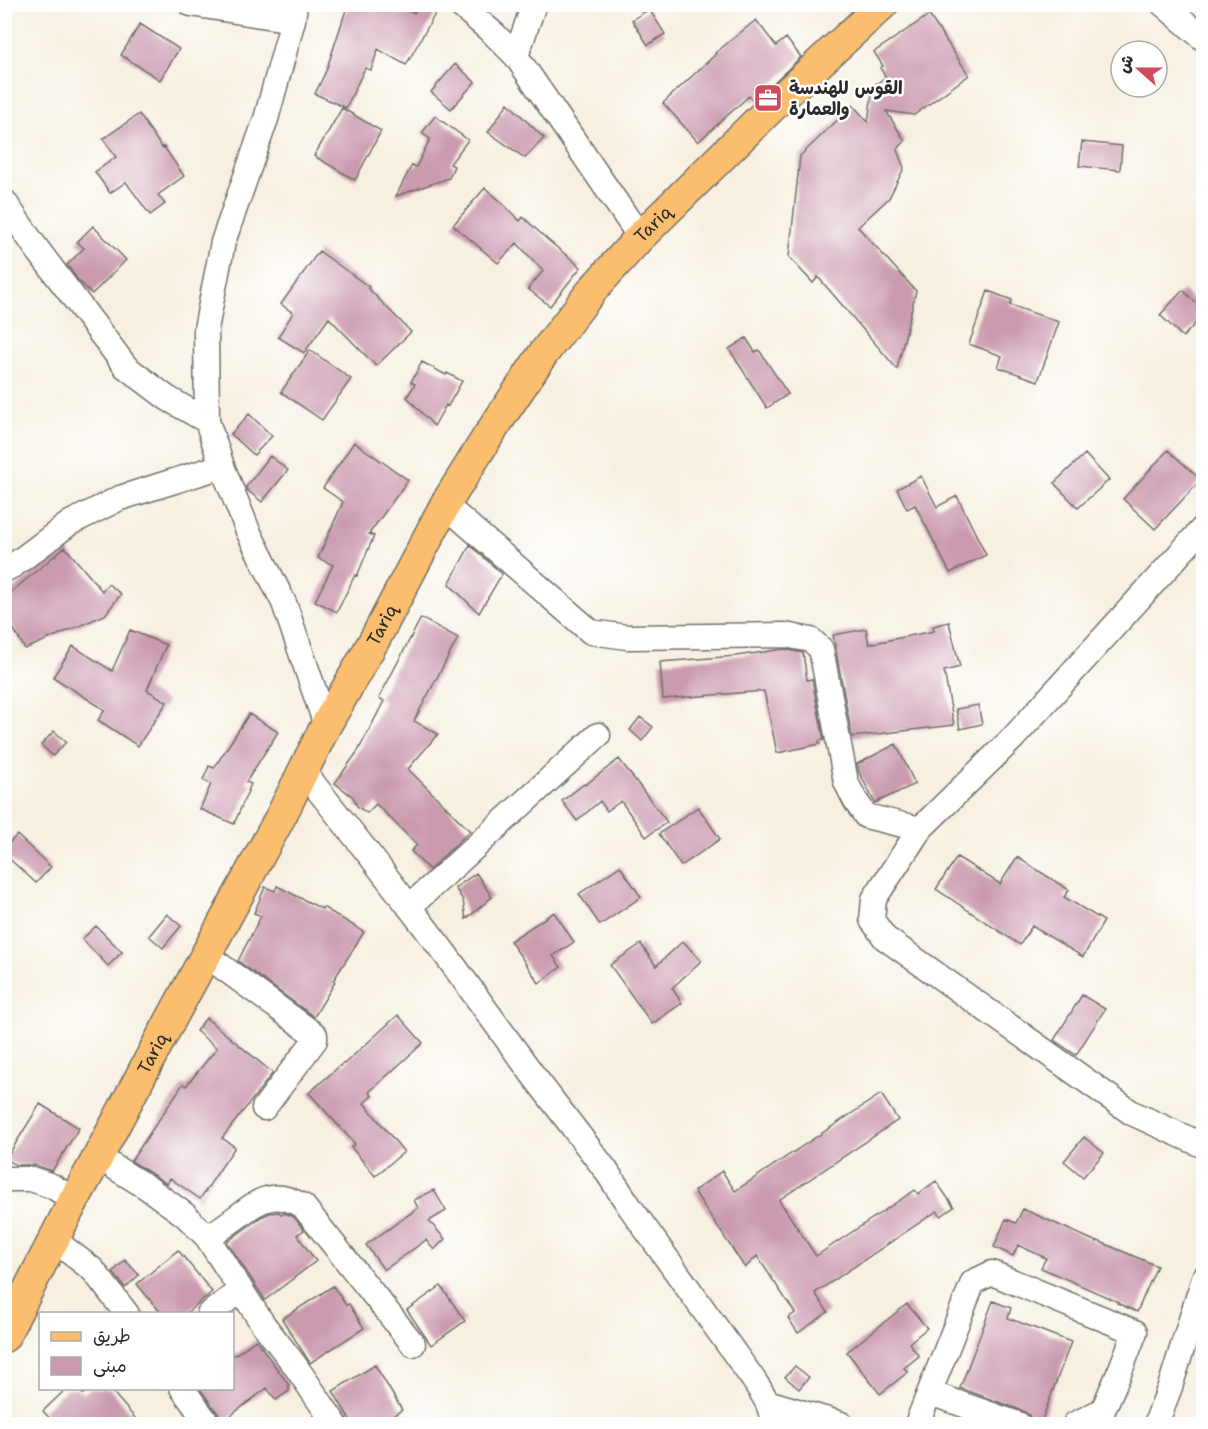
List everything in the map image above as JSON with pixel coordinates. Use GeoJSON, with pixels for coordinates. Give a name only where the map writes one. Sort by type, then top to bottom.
{"type":"FeatureCollection","features":[{"type":"Feature","properties":{"kind":"main road","name":"Tariq"},"geometry":{"type":"LineString","coordinates":[[4,1337],[74,1200],[304,772],[326,725],[376,637],[445,506],[488,436],[543,354],[594,288],[640,237],[776,103],[883,4]]}},
{"type":"Feature","properties":{"kind":"street"},"geometry":{"type":"LineString","coordinates":[[191,4],[294,12],[266,119],[223,242],[206,329],[207,421],[248,531],[284,603],[326,725]]}},
{"type":"Feature","properties":{"kind":"street"},"geometry":{"type":"LineString","coordinates":[[459,4],[516,56],[640,237]]}},
{"type":"Feature","properties":{"kind":"street"},"geometry":{"type":"LineString","coordinates":[[516,56],[534,4]]}},
{"type":"Feature","properties":{"kind":"street"},"geometry":{"type":"LineString","coordinates":[[1163,4],[1203,39]]}},
{"type":"Feature","properties":{"kind":"street"},"geometry":{"type":"LineString","coordinates":[[4,201],[34,245],[126,367],[167,398],[207,421]]}},
{"type":"Feature","properties":{"kind":"street"},"geometry":{"type":"LineString","coordinates":[[4,570],[70,523],[120,498],[222,466]]}},
{"type":"Feature","properties":{"kind":"street"},"geometry":{"type":"LineString","coordinates":[[445,506],[591,632],[627,637],[785,635],[811,640],[821,649],[846,782],[855,800],[866,816],[920,829]]}},
{"type":"Feature","properties":{"kind":"street"},"geometry":{"type":"LineString","coordinates":[[1203,527],[1013,738],[920,829],[874,899],[872,920],[885,938],[1132,1113],[1203,1146]]}},
{"type":"Feature","properties":{"kind":"street"},"geometry":{"type":"LineString","coordinates":[[409,907],[598,735]]}},
{"type":"Feature","properties":{"kind":"street"},"geometry":{"type":"LineString","coordinates":[[304,772],[446,955],[605,1169],[736,1355],[770,1413],[841,1425]]}},
{"type":"Feature","properties":{"kind":"street"},"geometry":{"type":"LineString","coordinates":[[206,955],[315,1035],[315,1040],[264,1108]]}},
{"type":"Feature","properties":{"kind":"street"},"geometry":{"type":"LineString","coordinates":[[99,1157],[185,1215],[207,1237],[264,1324],[335,1425]]}},
{"type":"Feature","properties":{"kind":"street"},"geometry":{"type":"LineString","coordinates":[[4,1179],[31,1179],[52,1186],[74,1200]]}},
{"type":"Feature","properties":{"kind":"street"},"geometry":{"type":"LineString","coordinates":[[207,1237],[262,1201],[271,1198],[292,1200],[303,1206],[413,1344]]}},
{"type":"Feature","properties":{"kind":"street"},"geometry":{"type":"LineString","coordinates":[[54,1240],[93,1270],[126,1312]]}},
{"type":"Feature","properties":{"kind":"street"},"geometry":{"type":"LineString","coordinates":[[916,1425],[973,1282],[992,1273],[1135,1332],[1103,1410],[1075,1425]]}},
{"type":"Feature","properties":{"kind":"street"},"geometry":{"type":"LineString","coordinates":[[1156,1425],[1171,1384],[1203,1278]]}},
{"type":"Feature","properties":{"kind":"street"},"geometry":{"type":"LineString","coordinates":[[211,1312],[242,1290]]}},
{"type":"Feature","properties":{"kind":"street"},"geometry":{"type":"LineString","coordinates":[[183,1390],[208,1425]]}},
{"type":"Feature","properties":{"kind":"street"},"geometry":{"type":"LineString","coordinates":[[930,1393],[1018,1425]]}},
{"type":"Feature","properties":{"kind":"building"},"geometry":{"type":"Polygon","coordinates":[[[348,4],[388,4],[414,13],[420,4],[435,14],[406,65],[378,49],[371,70],[365,68],[346,108],[315,94],[326,71],[348,4]]]}},
{"type":"Feature","properties":{"kind":"building"},"geometry":{"type":"Polygon","coordinates":[[[649,9],[665,34],[648,45],[632,20],[649,9]]]}},
{"type":"Feature","properties":{"kind":"building"},"geometry":{"type":"Polygon","coordinates":[[[929,15],[969,75],[914,115],[886,111],[905,141],[897,150],[904,168],[889,198],[858,227],[916,291],[897,369],[818,277],[813,283],[789,257],[800,156],[853,105],[868,122],[873,86],[886,77],[880,68],[883,66],[874,52],[929,15]]]}},
{"type":"Feature","properties":{"kind":"building"},"geometry":{"type":"Polygon","coordinates":[[[756,20],[776,46],[786,38],[801,57],[753,102],[749,96],[698,142],[663,103],[715,53],[756,20]]]}},
{"type":"Feature","properties":{"kind":"building"},"geometry":{"type":"Polygon","coordinates":[[[140,24],[179,49],[160,80],[121,55],[140,24]]]}},
{"type":"Feature","properties":{"kind":"building"},"geometry":{"type":"Polygon","coordinates":[[[455,64],[475,82],[451,109],[431,92],[455,64]]]}},
{"type":"Feature","properties":{"kind":"building"},"geometry":{"type":"Polygon","coordinates":[[[508,103],[544,138],[525,158],[488,132],[508,103]]]}},
{"type":"Feature","properties":{"kind":"building"},"geometry":{"type":"Polygon","coordinates":[[[342,108],[381,131],[355,180],[314,156],[342,108]]]}},
{"type":"Feature","properties":{"kind":"building"},"geometry":{"type":"Polygon","coordinates":[[[139,114],[184,176],[158,195],[165,204],[150,215],[126,182],[110,193],[95,172],[116,157],[103,139],[139,114]]]}},
{"type":"Feature","properties":{"kind":"building"},"geometry":{"type":"Polygon","coordinates":[[[435,116],[468,140],[450,164],[454,166],[449,178],[396,196],[412,165],[416,167],[430,139],[422,133],[435,116]]]}},
{"type":"Feature","properties":{"kind":"building"},"geometry":{"type":"Polygon","coordinates":[[[1082,142],[1122,146],[1120,170],[1079,166],[1082,142]]]}},
{"type":"Feature","properties":{"kind":"building"},"geometry":{"type":"Polygon","coordinates":[[[485,188],[520,221],[523,217],[581,267],[550,306],[528,289],[543,271],[517,243],[498,263],[453,225],[485,188]]]}},
{"type":"Feature","properties":{"kind":"building"},"geometry":{"type":"Polygon","coordinates":[[[93,226],[126,260],[92,294],[67,265],[84,248],[77,242],[93,226]]]}},
{"type":"Feature","properties":{"kind":"building"},"geometry":{"type":"Polygon","coordinates":[[[319,251],[369,287],[411,332],[376,366],[329,318],[304,353],[278,337],[293,313],[281,304],[319,251]]]}},
{"type":"Feature","properties":{"kind":"building"},"geometry":{"type":"Polygon","coordinates":[[[1183,290],[1203,310],[1203,315],[1183,337],[1160,315],[1183,290]]]}},
{"type":"Feature","properties":{"kind":"building"},"geometry":{"type":"Polygon","coordinates":[[[988,291],[1012,300],[1010,305],[1059,322],[1038,381],[998,367],[1002,356],[969,344],[988,291]]]}},
{"type":"Feature","properties":{"kind":"building"},"geometry":{"type":"Polygon","coordinates":[[[746,338],[755,352],[759,350],[788,394],[767,408],[729,349],[746,338]]]}},
{"type":"Feature","properties":{"kind":"building"},"geometry":{"type":"Polygon","coordinates":[[[310,350],[351,379],[322,420],[281,392],[310,350]]]}},
{"type":"Feature","properties":{"kind":"building"},"geometry":{"type":"Polygon","coordinates":[[[422,362],[462,381],[434,426],[407,397],[415,384],[411,382],[422,362]]]}},
{"type":"Feature","properties":{"kind":"building"},"geometry":{"type":"Polygon","coordinates":[[[249,414],[272,436],[254,455],[231,434],[249,414]]]}},
{"type":"Feature","properties":{"kind":"building"},"geometry":{"type":"Polygon","coordinates":[[[354,442],[408,480],[369,534],[374,536],[357,576],[355,575],[337,612],[315,601],[333,565],[318,558],[343,502],[323,488],[354,442]]]}},
{"type":"Feature","properties":{"kind":"building"},"geometry":{"type":"Polygon","coordinates":[[[1168,450],[1201,480],[1155,529],[1123,499],[1168,450]]]}},
{"type":"Feature","properties":{"kind":"building"},"geometry":{"type":"Polygon","coordinates":[[[1085,454],[1109,480],[1078,508],[1054,483],[1085,454]]]}},
{"type":"Feature","properties":{"kind":"building"},"geometry":{"type":"Polygon","coordinates":[[[270,456],[288,470],[262,502],[246,487],[270,456]]]}},
{"type":"Feature","properties":{"kind":"building"},"geometry":{"type":"Polygon","coordinates":[[[921,476],[937,507],[957,496],[986,555],[950,573],[915,505],[907,509],[897,489],[921,476]]]}},
{"type":"Feature","properties":{"kind":"building"},"geometry":{"type":"Polygon","coordinates":[[[470,545],[502,574],[479,613],[449,584],[470,545]]]}},
{"type":"Feature","properties":{"kind":"building"},"geometry":{"type":"Polygon","coordinates":[[[65,547],[102,591],[108,584],[121,594],[105,615],[25,649],[4,612],[4,598],[65,547]]]}},
{"type":"Feature","properties":{"kind":"building"},"geometry":{"type":"Polygon","coordinates":[[[421,618],[458,638],[414,721],[438,734],[408,769],[470,831],[429,870],[411,851],[417,845],[376,804],[367,813],[357,806],[353,797],[335,783],[358,751],[384,701],[379,698],[421,618]]]}},
{"type":"Feature","properties":{"kind":"building"},"geometry":{"type":"Polygon","coordinates":[[[949,622],[960,667],[944,671],[954,725],[852,737],[833,635],[866,629],[869,644],[934,631],[933,626],[949,622]]]}},
{"type":"Feature","properties":{"kind":"building"},"geometry":{"type":"Polygon","coordinates":[[[130,630],[166,645],[147,690],[167,702],[138,746],[98,720],[105,710],[53,677],[73,646],[112,671],[130,630]]]}},
{"type":"Feature","properties":{"kind":"building"},"geometry":{"type":"Polygon","coordinates":[[[784,649],[803,653],[807,680],[812,679],[824,740],[819,741],[820,744],[777,753],[764,691],[663,699],[660,662],[736,656],[784,649]]]}},
{"type":"Feature","properties":{"kind":"building"},"geometry":{"type":"Polygon","coordinates":[[[978,705],[982,724],[960,729],[956,709],[978,705]]]}},
{"type":"Feature","properties":{"kind":"building"},"geometry":{"type":"Polygon","coordinates":[[[249,714],[278,732],[246,782],[251,784],[234,824],[200,809],[211,784],[203,780],[209,766],[214,768],[249,714]]]}},
{"type":"Feature","properties":{"kind":"building"},"geometry":{"type":"Polygon","coordinates":[[[640,717],[653,727],[642,741],[630,730],[640,717]]]}},
{"type":"Feature","properties":{"kind":"building"},"geometry":{"type":"Polygon","coordinates":[[[54,731],[66,742],[53,756],[41,745],[54,731]]]}},
{"type":"Feature","properties":{"kind":"building"},"geometry":{"type":"Polygon","coordinates":[[[896,744],[915,784],[875,803],[857,764],[896,744]]]}},
{"type":"Feature","properties":{"kind":"building"},"geometry":{"type":"Polygon","coordinates":[[[619,759],[667,822],[646,837],[621,801],[607,811],[600,801],[577,821],[562,801],[619,759]]]}},
{"type":"Feature","properties":{"kind":"building"},"geometry":{"type":"Polygon","coordinates":[[[698,807],[720,839],[681,866],[659,834],[698,807]]]}},
{"type":"Feature","properties":{"kind":"building"},"geometry":{"type":"Polygon","coordinates":[[[17,835],[51,867],[36,883],[4,854],[4,848],[17,835]]]}},
{"type":"Feature","properties":{"kind":"building"},"geometry":{"type":"Polygon","coordinates":[[[957,857],[1000,884],[1017,857],[1069,890],[1064,897],[1104,921],[1083,957],[1032,926],[1020,945],[936,889],[957,857]]]}},
{"type":"Feature","properties":{"kind":"building"},"geometry":{"type":"Polygon","coordinates":[[[620,866],[641,897],[600,925],[579,894],[620,866]]]}},
{"type":"Feature","properties":{"kind":"building"},"geometry":{"type":"Polygon","coordinates":[[[476,873],[492,897],[466,919],[463,900],[455,888],[476,873]]]}},
{"type":"Feature","properties":{"kind":"building"},"geometry":{"type":"Polygon","coordinates":[[[277,886],[322,909],[323,907],[364,932],[333,981],[335,982],[314,1017],[238,961],[261,916],[254,913],[265,887],[275,891],[277,886]]]}},
{"type":"Feature","properties":{"kind":"building"},"geometry":{"type":"Polygon","coordinates":[[[554,912],[574,942],[553,956],[561,967],[539,983],[510,941],[554,912]]]}},
{"type":"Feature","properties":{"kind":"building"},"geometry":{"type":"Polygon","coordinates":[[[167,914],[181,926],[163,948],[149,936],[167,914]]]}},
{"type":"Feature","properties":{"kind":"building"},"geometry":{"type":"Polygon","coordinates":[[[96,926],[122,952],[108,966],[82,939],[96,926]]]}},
{"type":"Feature","properties":{"kind":"building"},"geometry":{"type":"Polygon","coordinates":[[[683,941],[701,961],[672,988],[682,1003],[652,1024],[610,965],[641,944],[656,966],[683,941]]]}},
{"type":"Feature","properties":{"kind":"building"},"geometry":{"type":"Polygon","coordinates":[[[1082,995],[1105,1009],[1076,1055],[1054,1040],[1082,995]]]}},
{"type":"Feature","properties":{"kind":"building"},"geometry":{"type":"Polygon","coordinates":[[[398,1015],[423,1043],[369,1092],[372,1096],[364,1103],[404,1152],[375,1176],[351,1147],[355,1144],[309,1093],[398,1015]]]}},
{"type":"Feature","properties":{"kind":"building"},"geometry":{"type":"Polygon","coordinates":[[[206,1018],[273,1073],[222,1138],[235,1147],[200,1199],[170,1178],[167,1184],[131,1161],[183,1084],[186,1086],[217,1048],[196,1031],[206,1018]]]}},
{"type":"Feature","properties":{"kind":"building"},"geometry":{"type":"Polygon","coordinates":[[[881,1094],[898,1120],[779,1200],[816,1256],[915,1190],[918,1194],[936,1181],[954,1207],[941,1216],[937,1211],[815,1293],[828,1312],[798,1333],[788,1318],[795,1313],[757,1256],[745,1268],[694,1191],[722,1171],[735,1191],[881,1094]]]}},
{"type":"Feature","properties":{"kind":"building"},"geometry":{"type":"Polygon","coordinates":[[[40,1104],[79,1128],[52,1171],[35,1165],[16,1165],[6,1159],[40,1104]]]}},
{"type":"Feature","properties":{"kind":"building"},"geometry":{"type":"Polygon","coordinates":[[[1084,1137],[1104,1153],[1083,1177],[1064,1161],[1084,1137]]]}},
{"type":"Feature","properties":{"kind":"building"},"geometry":{"type":"Polygon","coordinates":[[[434,1190],[446,1211],[429,1221],[445,1239],[434,1250],[426,1240],[384,1270],[366,1245],[418,1208],[414,1200],[434,1190]]]}},
{"type":"Feature","properties":{"kind":"building"},"geometry":{"type":"Polygon","coordinates":[[[1023,1209],[1157,1266],[1137,1312],[1041,1268],[1046,1258],[1018,1245],[1013,1256],[994,1247],[1006,1219],[1016,1223],[1023,1209]]]}},
{"type":"Feature","properties":{"kind":"building"},"geometry":{"type":"Polygon","coordinates":[[[279,1212],[282,1215],[284,1213],[294,1217],[304,1230],[297,1235],[316,1261],[265,1300],[227,1242],[261,1217],[279,1212]]]}},
{"type":"Feature","properties":{"kind":"building"},"geometry":{"type":"Polygon","coordinates":[[[178,1250],[212,1292],[187,1312],[160,1312],[137,1284],[178,1250]]]}},
{"type":"Feature","properties":{"kind":"building"},"geometry":{"type":"Polygon","coordinates":[[[125,1260],[139,1275],[125,1288],[113,1272],[125,1260]]]}},
{"type":"Feature","properties":{"kind":"building"},"geometry":{"type":"Polygon","coordinates":[[[333,1286],[346,1305],[349,1304],[364,1328],[310,1363],[282,1319],[333,1286]]]}},
{"type":"Feature","properties":{"kind":"building"},"geometry":{"type":"Polygon","coordinates":[[[441,1286],[465,1321],[431,1345],[407,1310],[441,1286]]]}},
{"type":"Feature","properties":{"kind":"building"},"geometry":{"type":"Polygon","coordinates":[[[993,1301],[1011,1308],[1008,1318],[1071,1342],[1040,1425],[1032,1423],[1029,1415],[1023,1411],[960,1388],[993,1301]]]}},
{"type":"Feature","properties":{"kind":"building"},"geometry":{"type":"Polygon","coordinates":[[[907,1304],[927,1328],[909,1343],[919,1356],[904,1368],[908,1372],[880,1394],[847,1352],[907,1304]]]}},
{"type":"Feature","properties":{"kind":"building"},"geometry":{"type":"Polygon","coordinates":[[[256,1340],[289,1385],[289,1391],[276,1400],[267,1388],[222,1422],[201,1390],[234,1390],[234,1356],[256,1340]]]}},
{"type":"Feature","properties":{"kind":"building"},"geometry":{"type":"Polygon","coordinates":[[[375,1365],[402,1410],[378,1425],[353,1425],[333,1391],[375,1365]]]}},
{"type":"Feature","properties":{"kind":"building"},"geometry":{"type":"Polygon","coordinates":[[[795,1366],[809,1377],[799,1389],[785,1377],[795,1366]]]}},
{"type":"Feature","properties":{"kind":"building"},"geometry":{"type":"Polygon","coordinates":[[[65,1390],[78,1390],[83,1394],[89,1390],[111,1390],[141,1425],[56,1425],[43,1411],[65,1390]]]}},
{"type":"Feature","properties":{"kind":"place","name":"القوس للهندسة والعمارة"},"geometry":{"type":"Point","coordinates":[768,98]}}]}
